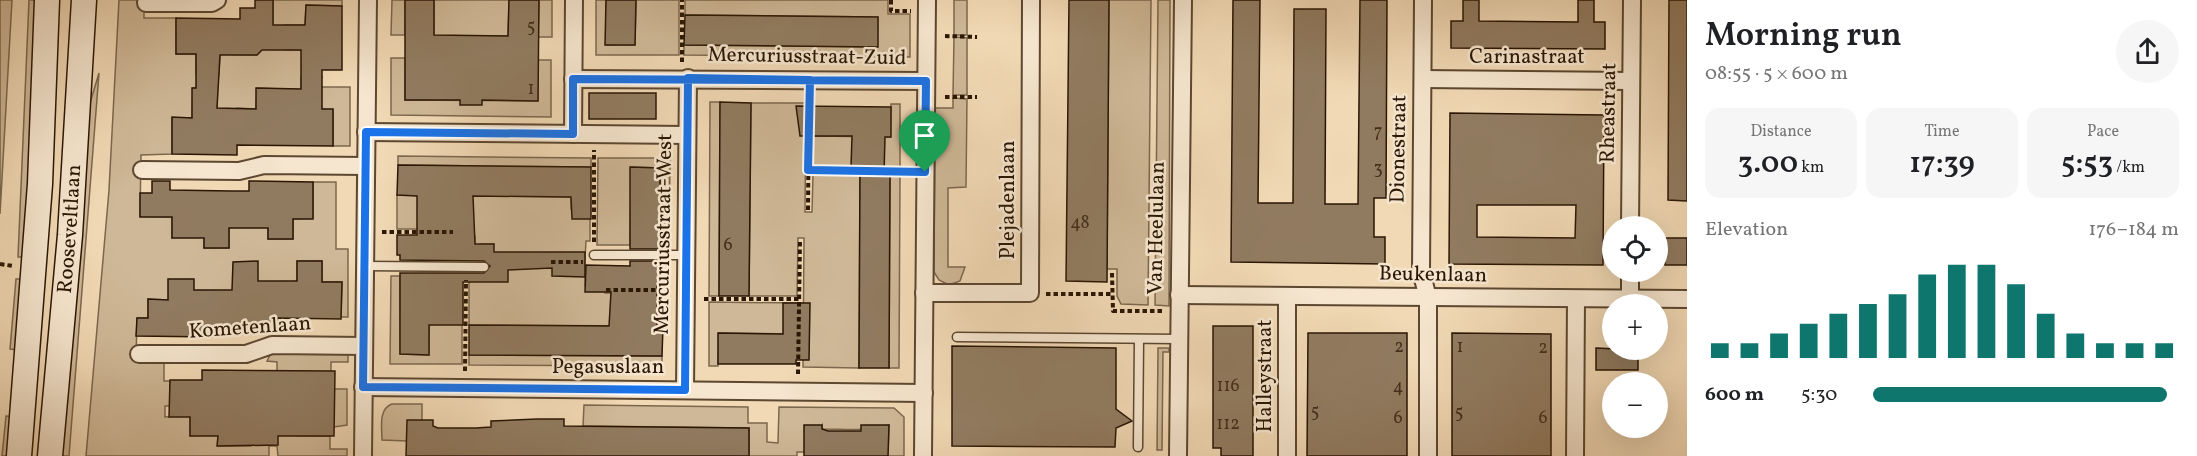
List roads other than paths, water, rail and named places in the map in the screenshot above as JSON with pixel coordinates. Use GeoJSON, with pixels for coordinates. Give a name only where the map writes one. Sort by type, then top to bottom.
{"type":"FeatureCollection","features":[{"type":"Feature","properties":{"kind":"main road","name":"Rooseveltlaan"},"geometry":{"type":"LineString","coordinates":[[19,456],[40,184],[47,0]]}},
{"type":"Feature","properties":{"kind":"main road","name":"Rooseveltlaan"},"geometry":{"type":"LineString","coordinates":[[50,456],[70,235],[84,0]]}},
{"type":"Feature","properties":{"kind":"street"},"geometry":{"type":"LineString","coordinates":[[146,3],[212,3],[217,0]]}},
{"type":"Feature","properties":{"kind":"street"},"geometry":{"type":"LineString","coordinates":[[363,456],[368,0]]}},
{"type":"Feature","properties":{"kind":"street"},"geometry":{"type":"LineString","coordinates":[[573,134],[574,0]]}},
{"type":"Feature","properties":{"kind":"street","name":"Plejadenlaan"},"geometry":{"type":"LineString","coordinates":[[924,293],[1030,293],[1031,0]]}},
{"type":"Feature","properties":{"kind":"street","name":"Van Heelulaan"},"geometry":{"type":"LineString","coordinates":[[1178,456],[1183,0]]}},
{"type":"Feature","properties":{"kind":"street","name":"Dionestraat"},"geometry":{"type":"LineString","coordinates":[[1423,0],[1421,271],[1428,298],[1428,456]]}},
{"type":"Feature","properties":{"kind":"street","name":"Rheastraat"},"geometry":{"type":"LineString","coordinates":[[1630,216],[1632,0]]}},
{"type":"Feature","properties":{"kind":"street"},"geometry":{"type":"LineString","coordinates":[[923,456],[926,6]]}},
{"type":"Feature","properties":{"kind":"street","name":"Mercuriusstraat-West"},"geometry":{"type":"LineString","coordinates":[[685,78],[687,135],[685,390]]}},
{"type":"Feature","properties":{"kind":"street","name":"Mercuriusstraat-Zuid"},"geometry":{"type":"LineString","coordinates":[[573,79],[810,80],[926,89]]}},
{"type":"Feature","properties":{"kind":"street","name":"Carinastraat"},"geometry":{"type":"LineString","coordinates":[[1423,79],[1631,81]]}},
{"type":"Feature","properties":{"kind":"street"},"geometry":{"type":"LineString","coordinates":[[366,132],[687,135]]}},
{"type":"Feature","properties":{"kind":"street"},"geometry":{"type":"LineString","coordinates":[[142,170],[239,171],[264,165],[366,166]]}},
{"type":"Feature","properties":{"kind":"street","name":"Beukenlaan"},"geometry":{"type":"LineString","coordinates":[[1179,303],[1287,296],[1602,299]]}},
{"type":"Feature","properties":{"kind":"street","name":"Halleystraat"},"geometry":{"type":"LineString","coordinates":[[1287,296],[1287,456]]}},
{"type":"Feature","properties":{"kind":"street"},"geometry":{"type":"LineString","coordinates":[[1575,456],[1576,299]]}},
{"type":"Feature","properties":{"kind":"street","name":"Beukenlaan"},"geometry":{"type":"LineString","coordinates":[[1668,299],[1687,299]]}},
{"type":"Feature","properties":{"kind":"street","name":"Kometenlaan"},"geometry":{"type":"LineString","coordinates":[[139,354],[246,354],[272,345],[364,346]]}},
{"type":"Feature","properties":{"kind":"street","name":"Pegasuslaan"},"geometry":{"type":"LineString","coordinates":[[363,387],[924,393]]}},
{"type":"Feature","properties":{"kind":"lane"},"geometry":{"type":"LineString","coordinates":[[594,255],[686,255]]}},
{"type":"Feature","properties":{"kind":"lane"},"geometry":{"type":"LineString","coordinates":[[365,266],[484,267]]}},
{"type":"Feature","properties":{"kind":"lane"},"geometry":{"type":"LineString","coordinates":[[957,337],[1178,339]]}},
{"type":"Feature","properties":{"kind":"lane"},"geometry":{"type":"LineString","coordinates":[[1138,447],[1139,339]]}}]}
